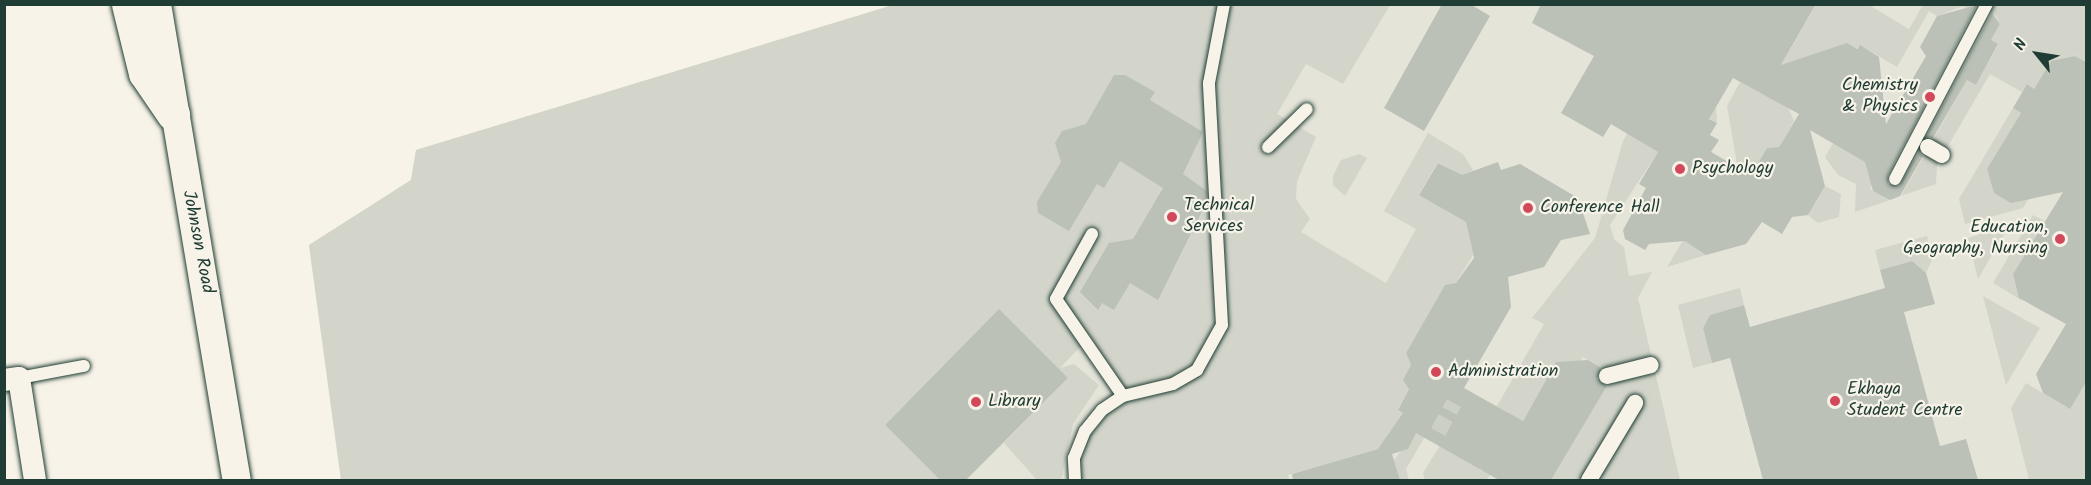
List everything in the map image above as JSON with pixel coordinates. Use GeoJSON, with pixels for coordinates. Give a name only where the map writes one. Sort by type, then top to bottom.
{"type":"FeatureCollection","features":[{"type":"Feature","properties":{"kind":"main road"},"geometry":{"type":"LineString","coordinates":[[128,4],[145,73],[173,114]]}},
{"type":"Feature","properties":{"kind":"street","name":"Johnson Road"},"geometry":{"type":"LineString","coordinates":[[157,4],[173,114],[237,480]]}},
{"type":"Feature","properties":{"kind":"street"},"geometry":{"type":"LineString","coordinates":[[1607,376],[1652,365]]}},
{"type":"Feature","properties":{"kind":"street"},"geometry":{"type":"LineString","coordinates":[[12,379],[35,480]]}},
{"type":"Feature","properties":{"kind":"street"},"geometry":{"type":"LineString","coordinates":[[1589,480],[1635,403]]}},
{"type":"Feature","properties":{"kind":"lane"},"geometry":{"type":"LineString","coordinates":[[1075,480],[1074,458],[1085,431],[1123,396],[1173,384],[1197,370],[1222,325],[1209,83],[1224,4]]}},
{"type":"Feature","properties":{"kind":"lane"},"geometry":{"type":"LineString","coordinates":[[1895,179],[1987,4]]}},
{"type":"Feature","properties":{"kind":"lane"},"geometry":{"type":"LineString","coordinates":[[1268,147],[1307,109]]}},
{"type":"Feature","properties":{"kind":"lane"},"geometry":{"type":"LineString","coordinates":[[1092,234],[1056,300],[1123,396]]}},
{"type":"Feature","properties":{"kind":"lane"},"geometry":{"type":"LineString","coordinates":[[12,379],[84,366]]}},
{"type":"Feature","properties":{"kind":"shaded area"},"geometry":{"type":"Polygon","coordinates":[[[896,4],[1390,5],[1343,84],[1306,64],[1277,114],[1316,137],[1297,181],[1296,199],[1310,219],[1301,232],[1386,283],[1416,229],[1384,211],[1428,133],[1463,154],[1485,189],[1438,162],[1419,194],[1466,222],[1473,255],[1456,283],[1445,286],[1406,353],[1411,365],[1409,389],[1398,409],[1407,415],[1378,449],[1288,475],[1289,480],[1075,480],[1085,431],[1123,396],[1084,343],[1060,368],[1074,364],[1099,385],[1073,424],[1061,480],[1037,480],[1004,443],[1068,378],[999,310],[885,425],[940,480],[341,480],[309,245],[411,180],[416,150],[896,4]]]}},
{"type":"Feature","properties":{"kind":"shaded area"},"geometry":{"type":"Polygon","coordinates":[[[896,5],[2086,5],[2086,480],[341,480],[309,245],[411,180],[416,150],[896,5]]]}},
{"type":"Feature","properties":{"kind":"shaded area"},"geometry":{"type":"Polygon","coordinates":[[[1816,5],[1869,5],[1909,29],[1923,5],[1976,5],[1972,12],[1963,6],[1937,16],[1929,11],[1897,67],[1860,45],[1788,107],[1794,121],[1779,147],[1767,148],[1748,179],[1737,164],[1727,106],[1740,82],[1764,95],[1816,5]]]}},
{"type":"Feature","properties":{"kind":"shaded area"},"geometry":{"type":"Polygon","coordinates":[[[1978,5],[2086,5],[2086,62],[2074,55],[2069,63],[2051,61],[2034,89],[2027,84],[2022,92],[1990,74],[1937,165],[1936,184],[1901,196],[1967,80],[1976,85],[1998,45],[1991,40],[2000,24],[1996,16],[1978,5]]]}},
{"type":"Feature","properties":{"kind":"shaded area"},"geometry":{"type":"Polygon","coordinates":[[[1674,84],[1716,107],[1717,123],[1665,92],[1637,139],[1658,152],[1610,225],[1614,239],[1624,247],[1629,276],[1652,272],[1638,298],[1680,480],[1551,480],[1609,383],[1606,371],[1583,357],[1578,364],[1556,362],[1512,440],[1513,416],[1497,406],[1544,324],[1532,318],[1595,238],[1623,141],[1654,86],[1674,84]]]}},
{"type":"Feature","properties":{"kind":"shaded area"},"geometry":{"type":"Polygon","coordinates":[[[2086,87],[2086,155],[2076,172],[2053,158],[2023,208],[1965,224],[1959,199],[2013,108],[2021,113],[1987,170],[1991,182],[2018,201],[2086,87]]]}},
{"type":"Feature","properties":{"kind":"shaded area"},"geometry":{"type":"Polygon","coordinates":[[[1852,111],[1869,175],[1876,179],[1870,189],[1890,200],[1855,212],[1856,184],[1838,175],[1825,157],[1852,111]]]}},
{"type":"Feature","properties":{"kind":"shaded area"},"geometry":{"type":"Polygon","coordinates":[[[1359,154],[1367,158],[1345,196],[1333,185],[1333,176],[1341,160],[1359,154]]]}},
{"type":"Feature","properties":{"kind":"shaded area"},"geometry":{"type":"Polygon","coordinates":[[[1825,186],[1841,194],[1839,217],[1818,223],[1808,215],[1825,186]]]}},
{"type":"Feature","properties":{"kind":"shaded area"},"geometry":{"type":"Polygon","coordinates":[[[2033,215],[2045,221],[2013,274],[2016,285],[2026,291],[2021,300],[1993,283],[2033,215]]]}},
{"type":"Feature","properties":{"kind":"shaded area"},"geometry":{"type":"Polygon","coordinates":[[[2010,224],[1978,279],[1968,238],[2010,224]]]}},
{"type":"Feature","properties":{"kind":"shaded area"},"geometry":{"type":"Polygon","coordinates":[[[1690,229],[1695,247],[1706,255],[1667,267],[1690,229]]]}},
{"type":"Feature","properties":{"kind":"shaded area"},"geometry":{"type":"Polygon","coordinates":[[[1927,236],[1932,260],[1926,273],[1912,261],[1880,270],[1875,250],[1927,236]]]}},
{"type":"Feature","properties":{"kind":"shaded area"},"geometry":{"type":"Polygon","coordinates":[[[1740,288],[1744,305],[1710,315],[1703,328],[1712,363],[1693,368],[1678,305],[1740,288]]]}},
{"type":"Feature","properties":{"kind":"shaded area"},"geometry":{"type":"Polygon","coordinates":[[[1983,296],[2040,328],[2006,385],[1983,296]]]}},
{"type":"Feature","properties":{"kind":"shaded area"},"geometry":{"type":"Polygon","coordinates":[[[2086,382],[2086,480],[2029,480],[2011,408],[2026,383],[2066,407],[2086,382]]]}},
{"type":"Feature","properties":{"kind":"shaded area"},"geometry":{"type":"Polygon","coordinates":[[[1422,423],[1430,428],[1406,469],[1409,480],[1400,480],[1394,460],[1422,423]]]}},
{"type":"Feature","properties":{"kind":"shaded area"},"geometry":{"type":"Polygon","coordinates":[[[1442,442],[1482,471],[1494,468],[1487,480],[1425,480],[1423,473],[1442,442]]]}},
{"type":"Feature","properties":{"kind":"building"},"geometry":{"type":"Polygon","coordinates":[[[1442,4],[1470,4],[1490,16],[1424,131],[1384,108],[1442,4]]]}},
{"type":"Feature","properties":{"kind":"building"},"geometry":{"type":"Polygon","coordinates":[[[1541,4],[1816,4],[1781,65],[1847,43],[1857,49],[1860,45],[1879,57],[1886,124],[1926,56],[1920,47],[1937,16],[1977,5],[1888,175],[1888,184],[1899,186],[1919,152],[1923,156],[1900,196],[1890,200],[1873,191],[1865,162],[1810,130],[1825,186],[1808,215],[1792,217],[1782,234],[1762,222],[1746,244],[1706,255],[1685,241],[1649,244],[1645,250],[1625,239],[1623,230],[1646,188],[1639,184],[1658,152],[1611,124],[1603,137],[1561,113],[1594,56],[1532,23],[1541,4]],[[1733,78],[1709,119],[1717,123],[1710,135],[1719,140],[1711,152],[1751,175],[1767,148],[1779,147],[1799,114],[1733,78]]]}},
{"type":"Feature","properties":{"kind":"building"},"geometry":{"type":"Polygon","coordinates":[[[1992,13],[2000,24],[1991,40],[1998,44],[1976,85],[1967,80],[1933,138],[1926,137],[1992,13]]]}},
{"type":"Feature","properties":{"kind":"building"},"geometry":{"type":"Polygon","coordinates":[[[2075,56],[2086,62],[2086,382],[2070,409],[2043,393],[2036,374],[2066,324],[2019,298],[2013,274],[2063,192],[2011,203],[1994,193],[1987,169],[2021,113],[2013,108],[2027,84],[2034,89],[2051,61],[2075,56]]]}},
{"type":"Feature","properties":{"kind":"building"},"geometry":{"type":"Polygon","coordinates":[[[1114,75],[1125,75],[1155,92],[1150,100],[1203,132],[1183,174],[1207,191],[1207,201],[1158,300],[1130,283],[1114,310],[1102,303],[1098,310],[1080,292],[1109,243],[1133,239],[1163,188],[1120,161],[1104,188],[1097,184],[1069,231],[1038,213],[1037,202],[1061,162],[1055,143],[1062,131],[1086,124],[1114,75]]]}},
{"type":"Feature","properties":{"kind":"building"},"geometry":{"type":"Polygon","coordinates":[[[1498,162],[1501,170],[1520,164],[1578,198],[1590,234],[1561,240],[1544,267],[1508,277],[1511,307],[1464,388],[1523,421],[1556,362],[1588,360],[1601,368],[1597,379],[1607,386],[1551,480],[1499,480],[1416,433],[1408,449],[1392,454],[1400,480],[1293,480],[1292,474],[1378,449],[1403,413],[1398,410],[1409,389],[1403,380],[1411,365],[1406,353],[1445,285],[1456,283],[1474,258],[1466,222],[1419,195],[1438,163],[1462,175],[1498,162]]]}},
{"type":"Feature","properties":{"kind":"building","name":"Ekhaya Student Centre"},"geometry":{"type":"Polygon","coordinates":[[[1912,261],[1926,273],[1935,304],[1904,312],[1940,446],[1966,439],[1978,480],[1763,480],[1730,358],[1712,363],[1703,328],[1710,315],[1744,305],[1750,327],[1885,288],[1880,270],[1912,261]]]}},
{"type":"Feature","properties":{"kind":"building","name":"Library"},"geometry":{"type":"Polygon","coordinates":[[[999,309],[1068,378],[966,480],[940,480],[885,425],[999,309]]]}},
{"type":"Feature","properties":{"kind":"tunnel"},"geometry":{"type":"LineString","coordinates":[[1438,432],[1454,403]]}},
{"type":"Feature","properties":{"kind":"place","name":"Chemistry & Physics"},"geometry":{"type":"Point","coordinates":[1930,97]}},
{"type":"Feature","properties":{"kind":"place","name":"Psychology"},"geometry":{"type":"Point","coordinates":[1680,169]}},
{"type":"Feature","properties":{"kind":"place","name":"Conference Hall"},"geometry":{"type":"Point","coordinates":[1528,208]}},
{"type":"Feature","properties":{"kind":"place","name":"Technical Services"},"geometry":{"type":"Point","coordinates":[1172,217]}},
{"type":"Feature","properties":{"kind":"place","name":"Education, Geography, Nursing"},"geometry":{"type":"Point","coordinates":[2060,239]}},
{"type":"Feature","properties":{"kind":"place","name":"Administration"},"geometry":{"type":"Point","coordinates":[1436,372]}},
{"type":"Feature","properties":{"kind":"place","name":"Ekhaya Student Centre"},"geometry":{"type":"Point","coordinates":[1835,401]}},
{"type":"Feature","properties":{"kind":"place","name":"Library"},"geometry":{"type":"Point","coordinates":[976,402]}}]}
